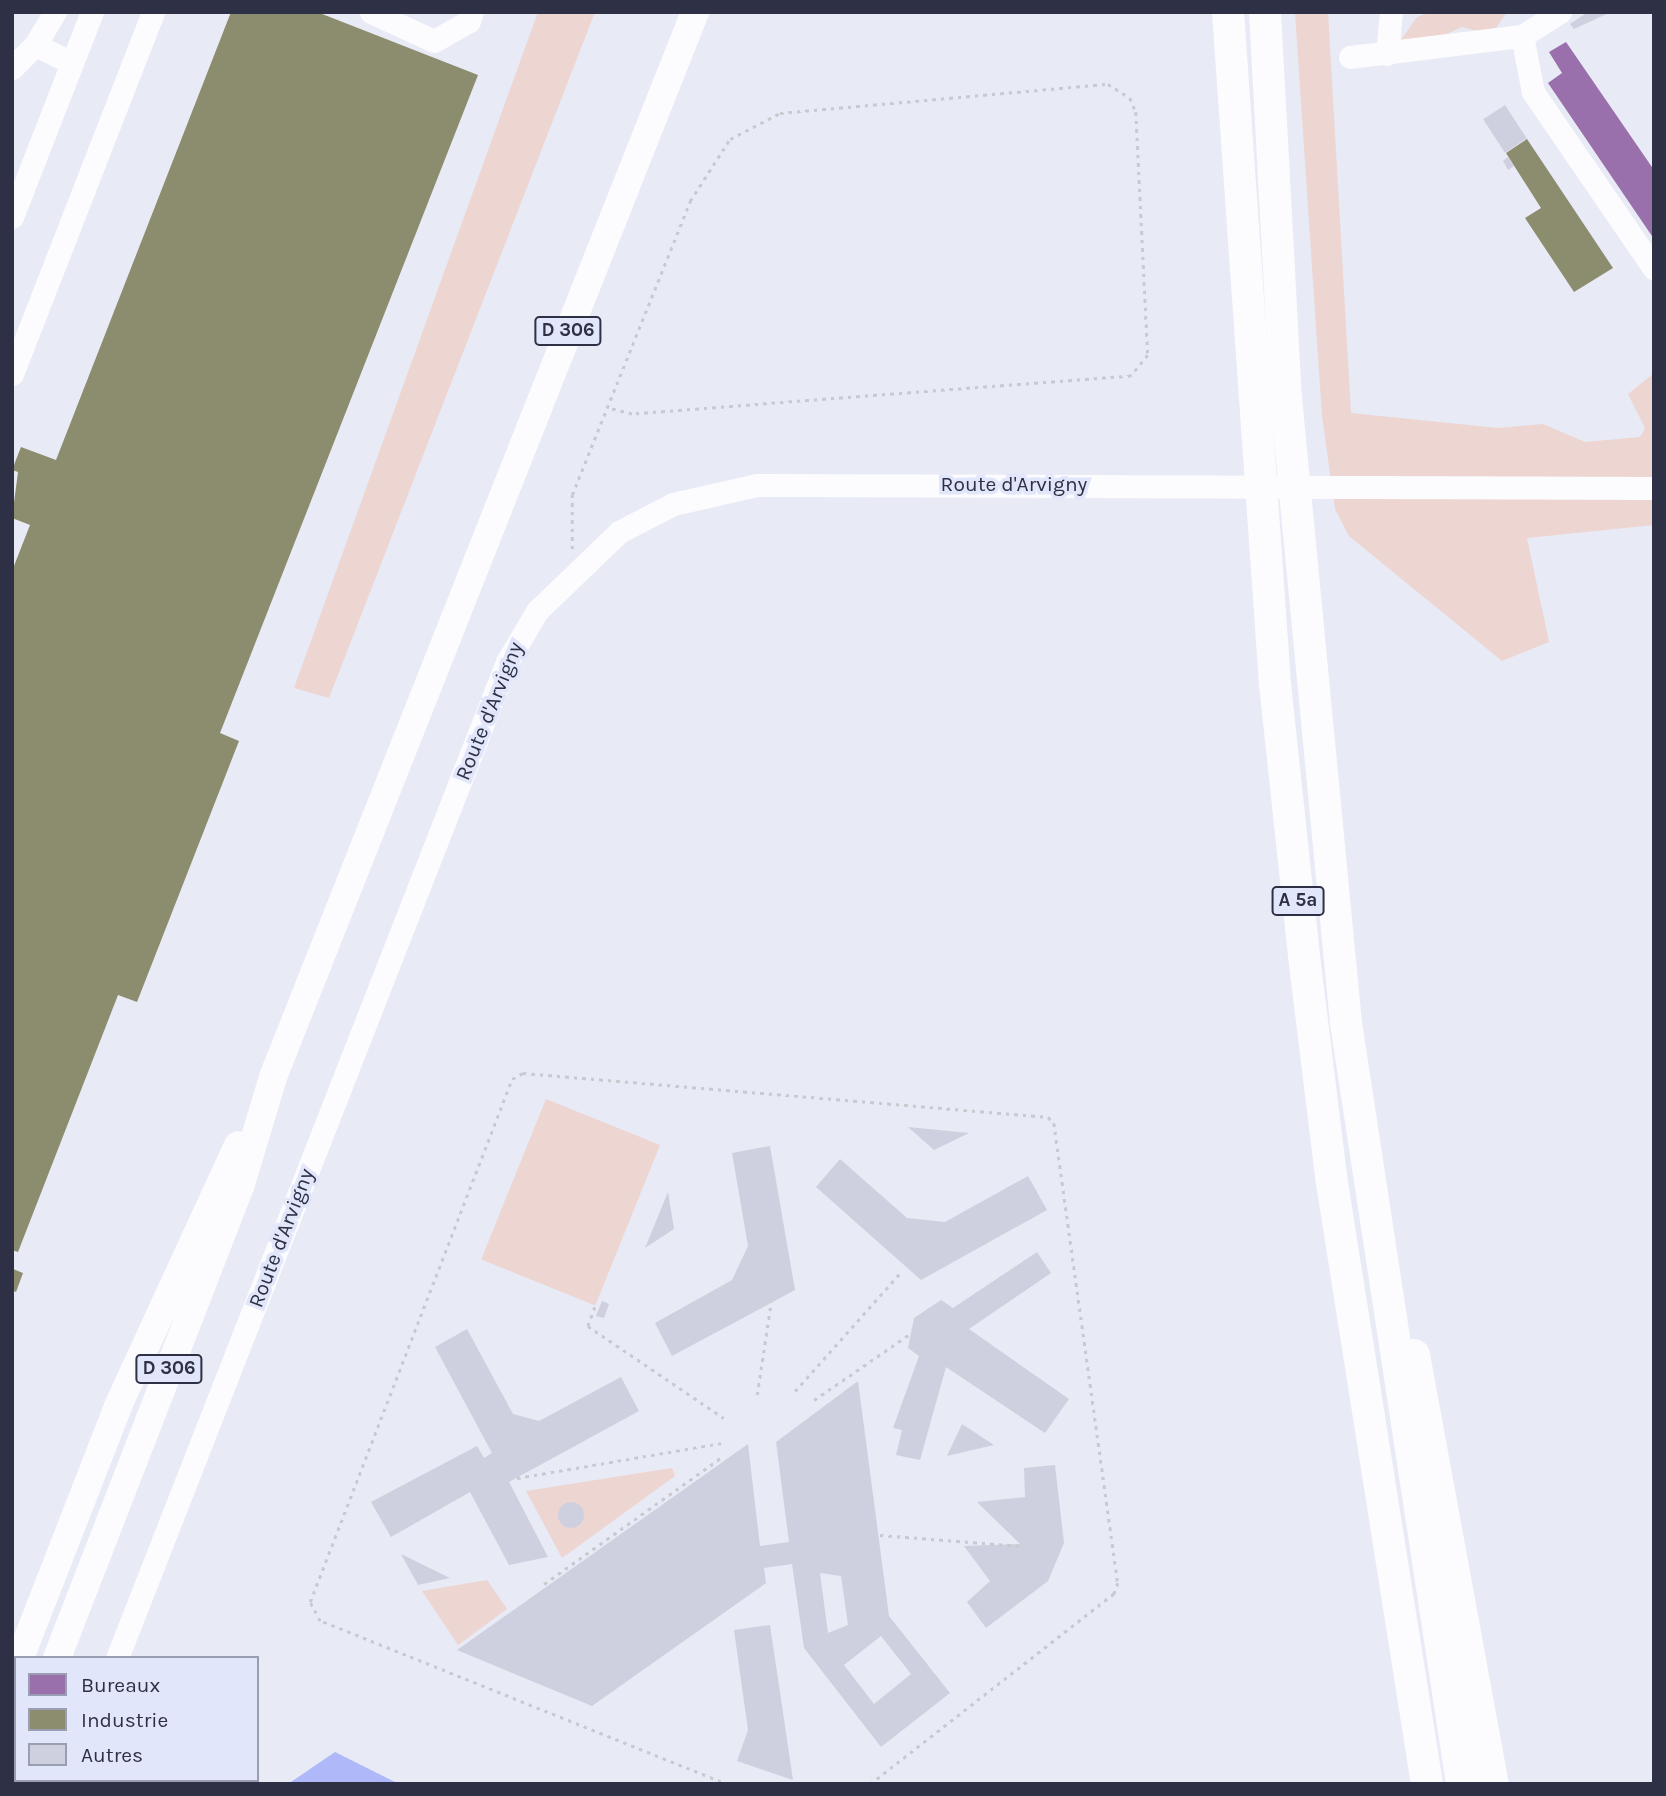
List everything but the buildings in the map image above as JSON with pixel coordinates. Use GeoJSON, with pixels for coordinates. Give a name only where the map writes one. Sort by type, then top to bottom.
{"type":"FeatureCollection","features":[{"type":"Feature","properties":{"kind":"highway","name":"A 5a"},"geometry":{"type":"LineString","coordinates":[[1228,12],[1275,684],[1305,964],[1332,1183],[1427,1784]]}},
{"type":"Feature","properties":{"kind":"highway","name":"A 5a"},"geometry":{"type":"LineString","coordinates":[[1265,12],[1308,662],[1366,1168],[1462,1784]]}},
{"type":"Feature","properties":{"kind":"highway"},"geometry":{"type":"LineString","coordinates":[[1366,1168],[1396,1259],[1493,1784]]}},
{"type":"Feature","properties":{"kind":"main road","name":"D 306"},"geometry":{"type":"LineString","coordinates":[[21,1656],[118,1406],[273,1077],[695,12]]}},
{"type":"Feature","properties":{"kind":"main road","name":"D 306"},"geometry":{"type":"LineString","coordinates":[[58,1656],[241,1184],[273,1077]]}},
{"type":"Feature","properties":{"kind":"street"},"geometry":{"type":"LineString","coordinates":[[12,68],[35,45],[55,12]]}},
{"type":"Feature","properties":{"kind":"street"},"geometry":{"type":"LineString","coordinates":[[12,217],[92,12]]}},
{"type":"Feature","properties":{"kind":"street"},"geometry":{"type":"LineString","coordinates":[[12,374],[153,12]]}},
{"type":"Feature","properties":{"kind":"street"},"geometry":{"type":"LineString","coordinates":[[379,14],[434,41],[469,21],[472,12]]}},
{"type":"Feature","properties":{"kind":"street"},"geometry":{"type":"LineString","coordinates":[[1387,54],[1391,12]]}},
{"type":"Feature","properties":{"kind":"street"},"geometry":{"type":"LineString","coordinates":[[1350,57],[1522,36],[1560,12]]}},
{"type":"Feature","properties":{"kind":"street"},"geometry":{"type":"LineString","coordinates":[[1522,36],[1533,92],[1654,269]]}},
{"type":"Feature","properties":{"kind":"street"},"geometry":{"type":"LineString","coordinates":[[35,45],[72,63]]}},
{"type":"Feature","properties":{"kind":"street","name":"Route d'Arvigny"},"geometry":{"type":"LineString","coordinates":[[118,1656],[507,662],[537,611],[576,566],[647,515],[757,485],[1346,483],[1654,488]]}},
{"type":"Feature","properties":{"kind":"path"},"geometry":{"type":"LineString","coordinates":[[576,566],[572,495],[612,409],[690,201],[712,158],[752,124],[780,113],[1108,83],[1130,98],[1136,112],[1148,355],[1130,376],[632,414],[612,409]]}},
{"type":"Feature","properties":{"kind":"path"},"geometry":{"type":"LineString","coordinates":[[721,1782],[320,1621],[310,1602],[512,1079],[523,1073],[1048,1117],[1054,1123],[1118,1583],[1114,1594],[871,1784]]}},
{"type":"Feature","properties":{"kind":"path"},"geometry":{"type":"LineString","coordinates":[[795,1391],[902,1271]]}},
{"type":"Feature","properties":{"kind":"path"},"geometry":{"type":"LineString","coordinates":[[757,1395],[771,1302]]}},
{"type":"Feature","properties":{"kind":"path"},"geometry":{"type":"LineString","coordinates":[[595,1307],[588,1326],[724,1418]]}},
{"type":"Feature","properties":{"kind":"path"},"geometry":{"type":"LineString","coordinates":[[814,1400],[911,1333]]}},
{"type":"Feature","properties":{"kind":"path"},"geometry":{"type":"LineString","coordinates":[[517,1478],[721,1443]]}},
{"type":"Feature","properties":{"kind":"path"},"geometry":{"type":"LineString","coordinates":[[544,1584],[722,1457]]}},
{"type":"Feature","properties":{"kind":"path"},"geometry":{"type":"LineString","coordinates":[[880,1535],[1020,1546]]}},
{"type":"Feature","properties":{"kind":"shaded area"},"geometry":{"type":"Polygon","coordinates":[[[538,12],[595,12],[329,698],[294,688],[538,12]]]}},
{"type":"Feature","properties":{"kind":"shaded area"},"geometry":{"type":"Polygon","coordinates":[[[1295,12],[1328,12],[1351,413],[1498,428],[1543,424],[1585,442],[1640,437],[1645,428],[1628,394],[1654,373],[1654,525],[1527,538],[1549,642],[1502,661],[1349,536],[1335,509],[1322,416],[1295,12]]]}},
{"type":"Feature","properties":{"kind":"shaded area"},"geometry":{"type":"Polygon","coordinates":[[[1431,12],[1507,12],[1491,35],[1462,27],[1438,38],[1401,40],[1417,17],[1431,12]]]}},
{"type":"Feature","properties":{"kind":"shaded area"},"geometry":{"type":"Polygon","coordinates":[[[546,1099],[660,1145],[595,1305],[481,1259],[546,1099]]]}},
{"type":"Feature","properties":{"kind":"shaded area"},"geometry":{"type":"Polygon","coordinates":[[[672,1468],[675,1476],[562,1558],[526,1491],[672,1468]]]}},
{"type":"Feature","properties":{"kind":"shaded area"},"geometry":{"type":"Polygon","coordinates":[[[487,1580],[507,1609],[458,1645],[422,1591],[487,1580]]]}},
{"type":"Feature","properties":{"kind":"water"},"geometry":{"type":"Polygon","coordinates":[[[335,1752],[399,1784],[288,1784],[335,1752]]]}}]}
